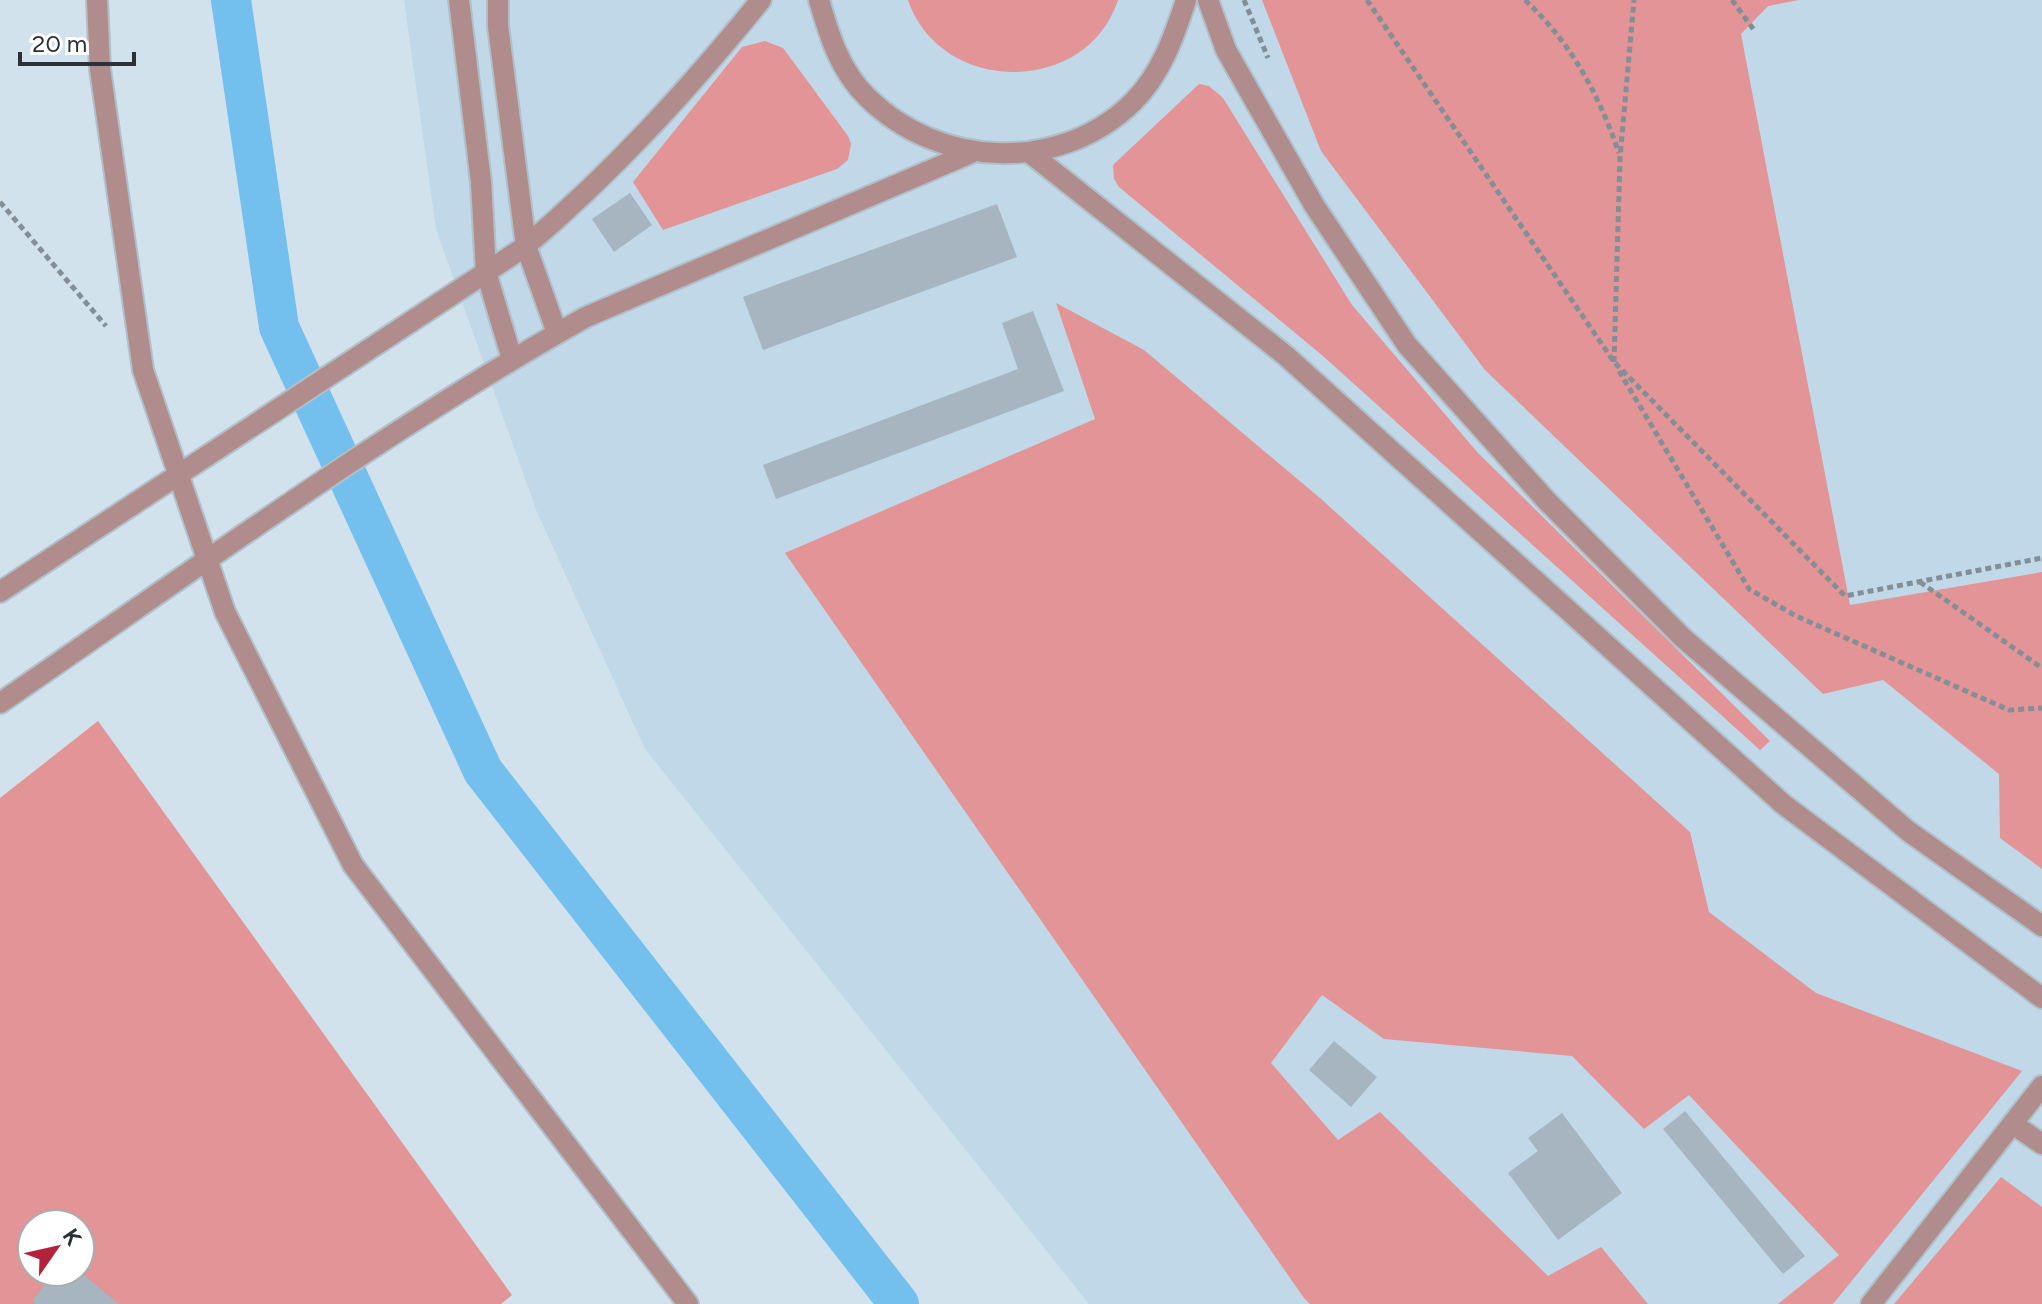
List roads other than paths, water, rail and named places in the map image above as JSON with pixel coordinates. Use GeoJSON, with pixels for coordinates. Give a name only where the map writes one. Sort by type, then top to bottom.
{"type":"FeatureCollection","features":[{"type":"Feature","properties":{"kind":"street"},"geometry":{"type":"LineString","coordinates":[[97,0],[100,69],[143,370],[225,612],[353,865],[688,1304]]}},
{"type":"Feature","properties":{"kind":"street"},"geometry":{"type":"LineString","coordinates":[[459,0],[481,182],[486,272],[512,359]]}},
{"type":"Feature","properties":{"kind":"street"},"geometry":{"type":"LineString","coordinates":[[498,0],[498,26],[526,246],[557,333]]}},
{"type":"Feature","properties":{"kind":"street"},"geometry":{"type":"LineString","coordinates":[[0,592],[526,246],[595,187],[697,79],[761,0]]}},
{"type":"Feature","properties":{"kind":"street"},"geometry":{"type":"LineString","coordinates":[[819,0],[832,47],[866,97],[914,134],[971,153],[1030,153],[1085,136],[1132,102],[1167,55],[1186,0]]}},
{"type":"Feature","properties":{"kind":"street"},"geometry":{"type":"LineString","coordinates":[[1208,0],[1226,50],[1314,205],[1407,345],[1546,500],[1683,638],[1908,831],[2042,926]]}},
{"type":"Feature","properties":{"kind":"street"},"geometry":{"type":"LineString","coordinates":[[0,703],[461,389],[557,333],[586,317],[805,221],[971,153]]}},
{"type":"Feature","properties":{"kind":"street"},"geometry":{"type":"LineString","coordinates":[[1030,153],[1285,355],[1783,804],[2042,998]]}},
{"type":"Feature","properties":{"kind":"street"},"geometry":{"type":"LineString","coordinates":[[1871,1304],[2042,1086]]}},
{"type":"Feature","properties":{"kind":"street"},"geometry":{"type":"LineString","coordinates":[[2013,1124],[2042,1144]]}},
{"type":"Feature","properties":{"kind":"waterway"},"geometry":{"type":"LineString","coordinates":[[231,0],[279,327],[483,771],[899,1304]]}}]}
